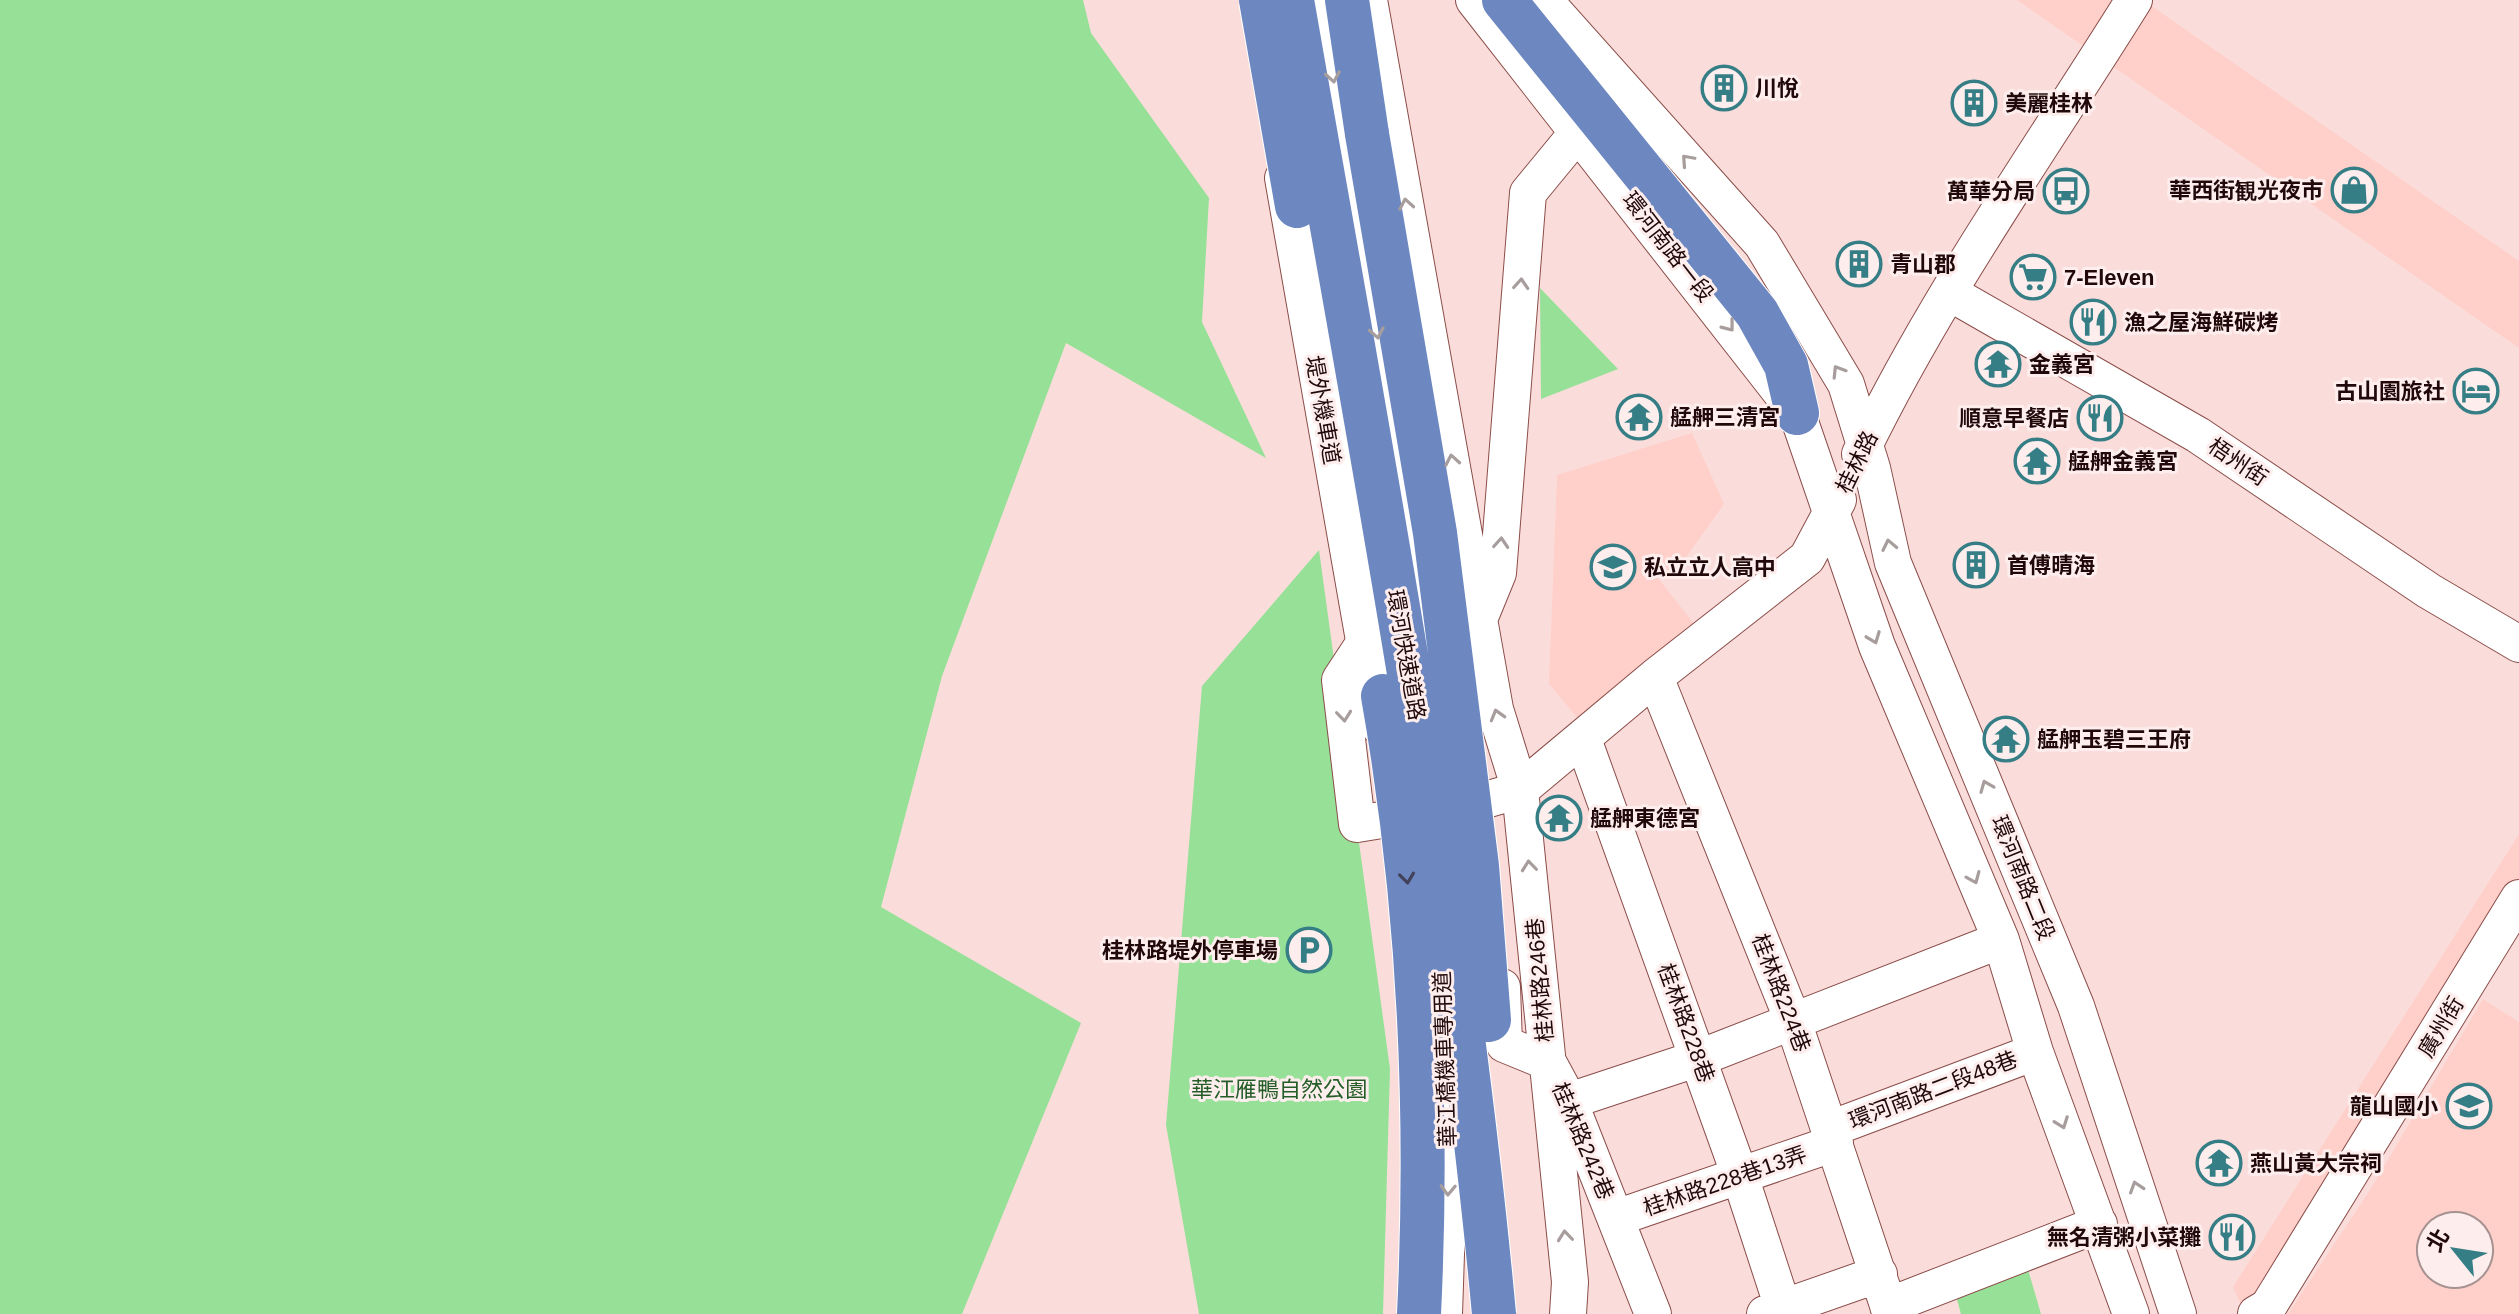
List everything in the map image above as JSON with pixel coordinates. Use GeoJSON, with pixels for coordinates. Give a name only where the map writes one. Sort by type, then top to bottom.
{"type":"FeatureCollection","features":[{"type":"Feature","properties":{"kind":"highway","name":"環河快速道路"},"geometry":{"type":"LineString","coordinates":[[1261,0],[1391,744],[1410,898],[1419,974],[1424,1220],[1419,1314]]}},
{"type":"Feature","properties":{"kind":"highway","name":"環河快速道路"},"geometry":{"type":"LineString","coordinates":[[1292,0],[1427,775],[1476,1118],[1494,1314]]}},
{"type":"Feature","properties":{"kind":"highway"},"geometry":{"type":"LineString","coordinates":[[1347,0],[1435,533],[1477,866],[1504,1232],[1503,1314]]}},
{"type":"Feature","properties":{"kind":"highway"},"geometry":{"type":"LineString","coordinates":[[1504,0],[1757,313],[1786,365],[1797,413]]}},
{"type":"Feature","properties":{"kind":"street","name":"堤外機車道"},"geometry":{"type":"LineString","coordinates":[[1252,0],[1363,645],[1372,669],[1391,819]]}},
{"type":"Feature","properties":{"kind":"street"},"geometry":{"type":"LineString","coordinates":[[1319,0],[1461,807]]}},
{"type":"Feature","properties":{"kind":"street","name":"桂林路246巷"},"geometry":{"type":"LineString","coordinates":[[1369,0],[1495,709],[1520,790],[1570,1282],[1568,1314]]}},
{"type":"Feature","properties":{"kind":"street","name":"環河南路一段"},"geometry":{"type":"LineString","coordinates":[[1474,0],[1797,413],[1833,511]]}},
{"type":"Feature","properties":{"kind":"street"},"geometry":{"type":"LineString","coordinates":[[1544,0],[1762,244],[1846,384],[1865,444]]}},
{"type":"Feature","properties":{"kind":"street","name":"桂林路"},"geometry":{"type":"LineString","coordinates":[[1391,819],[1461,807],[1520,790],[1655,677],[1807,558],[1865,444],[1950,293],[2134,0]]}},
{"type":"Feature","properties":{"kind":"street"},"geometry":{"type":"LineString","coordinates":[[1480,617],[1498,573],[1528,193],[1579,131]]}},
{"type":"Feature","properties":{"kind":"street","name":"梧州街"},"geometry":{"type":"LineString","coordinates":[[1950,293],[2198,435],[2429,591],[2519,644]]}},
{"type":"Feature","properties":{"kind":"street","name":"環河南路二段"},"geometry":{"type":"LineString","coordinates":[[1865,444],[1893,563],[2076,1006],[2178,1314]]}},
{"type":"Feature","properties":{"kind":"street","name":"環河南路二段"},"geometry":{"type":"LineString","coordinates":[[1833,511],[1877,646],[2001,940],[2035,1052],[2131,1314]]}},
{"type":"Feature","properties":{"kind":"street","name":"桂林路224巷"},"geometry":{"type":"LineString","coordinates":[[1655,677],[1793,1021],[1886,1298]]}},
{"type":"Feature","properties":{"kind":"street","name":"桂林路228巷"},"geometry":{"type":"LineString","coordinates":[[1583,739],[1740,1176],[1774,1311]]}},
{"type":"Feature","properties":{"kind":"street","name":"桂林路242巷"},"geometry":{"type":"LineString","coordinates":[[1461,807],[1497,881],[1504,1044],[1548,1062],[1569,1101],[1653,1314]]}},
{"type":"Feature","properties":{"kind":"street","name":"華江橋機車專用道"},"geometry":{"type":"LineString","coordinates":[[1444,1314],[1449,1164],[1437,891],[1461,807]]}},
{"type":"Feature","properties":{"kind":"street","name":"廣州街"},"geometry":{"type":"LineString","coordinates":[[2256,1314],[2268,1307],[2276,1295],[2519,898]]}},
{"type":"Feature","properties":{"kind":"street"},"geometry":{"type":"LineString","coordinates":[[1569,1101],[1699,1058],[2001,940]]}},
{"type":"Feature","properties":{"kind":"street","name":"環河南路二段48巷"},"geometry":{"type":"LineString","coordinates":[[1832,1136],[2035,1052]]}},
{"type":"Feature","properties":{"kind":"street","name":"桂林路228巷13弄"},"geometry":{"type":"LineString","coordinates":[[1616,1218],[1740,1176],[1832,1136]]}},
{"type":"Feature","properties":{"kind":"street"},"geometry":{"type":"LineString","coordinates":[[1774,1311],[1886,1298],[2099,1224]]}},
{"type":"Feature","properties":{"kind":"shaded area","name":"華西街観光夜市"},"geometry":{"type":"Polygon","coordinates":[[[2017,0],[2143,0],[2519,261],[2519,348],[2017,0]]]}},
{"type":"Feature","properties":{"kind":"shaded area","name":"私立立人高中"},"geometry":{"type":"Polygon","coordinates":[[[1692,433],[1724,504],[1687,556],[1658,578],[1696,626],[1580,721],[1549,684],[1557,475],[1692,433]]]}},
{"type":"Feature","properties":{"kind":"shaded area"},"geometry":{"type":"Polygon","coordinates":[[[2519,834],[2519,931],[2245,1314],[2233,1287],[2519,834]]]}},
{"type":"Feature","properties":{"kind":"shaded area","name":"龍山國小"},"geometry":{"type":"Polygon","coordinates":[[[2483,999],[2519,1022],[2519,1314],[2288,1314],[2370,1190],[2483,999]]]}},
{"type":"Feature","properties":{"kind":"green space"},"geometry":{"type":"Polygon","coordinates":[[[0,0],[1083,0],[1091,33],[1209,198],[1202,322],[1266,458],[1066,343],[942,676],[881,907],[1081,1023],[962,1314],[0,1314],[0,0]]]}},
{"type":"Feature","properties":{"kind":"green space"},"geometry":{"type":"Polygon","coordinates":[[[1540,288],[1618,369],[1541,399],[1540,288]]]}},
{"type":"Feature","properties":{"kind":"green space","name":"華江雁鴨自然公園"},"geometry":{"type":"Polygon","coordinates":[[[1319,550],[1390,1069],[1383,1314],[1199,1314],[1166,1125],[1202,686],[1319,550]]]}},
{"type":"Feature","properties":{"kind":"green space"},"geometry":{"type":"Polygon","coordinates":[[[2027,1266],[2041,1314],[1961,1314],[1956,1296],[2027,1266]]]}},
{"type":"Feature","properties":{"kind":"place","name":"川悅"},"geometry":{"type":"Point","coordinates":[1724,88]}},
{"type":"Feature","properties":{"kind":"place","name":"美麗桂林"},"geometry":{"type":"Point","coordinates":[1974,103]}},
{"type":"Feature","properties":{"kind":"place","name":"華西街観光夜市"},"geometry":{"type":"Point","coordinates":[2354,190]}},
{"type":"Feature","properties":{"kind":"place","name":"萬華分局"},"geometry":{"type":"Point","coordinates":[2066,191]}},
{"type":"Feature","properties":{"kind":"place","name":"青山郡"},"geometry":{"type":"Point","coordinates":[1859,264]}},
{"type":"Feature","properties":{"kind":"place","name":"7-Eleven"},"geometry":{"type":"Point","coordinates":[2033,277]}},
{"type":"Feature","properties":{"kind":"place","name":"漁之屋海鮮碳烤"},"geometry":{"type":"Point","coordinates":[2093,322]}},
{"type":"Feature","properties":{"kind":"place","name":"金義宮"},"geometry":{"type":"Point","coordinates":[1998,364]}},
{"type":"Feature","properties":{"kind":"place","name":"古山園旅社"},"geometry":{"type":"Point","coordinates":[2476,391]}},
{"type":"Feature","properties":{"kind":"place","name":"艋舺三清宮"},"geometry":{"type":"Point","coordinates":[1639,417]}},
{"type":"Feature","properties":{"kind":"place","name":"順意早餐店"},"geometry":{"type":"Point","coordinates":[2100,418]}},
{"type":"Feature","properties":{"kind":"place","name":"艋舺金義宮"},"geometry":{"type":"Point","coordinates":[2037,461]}},
{"type":"Feature","properties":{"kind":"place","name":"首傅晴海"},"geometry":{"type":"Point","coordinates":[1976,565]}},
{"type":"Feature","properties":{"kind":"place","name":"私立立人高中"},"geometry":{"type":"Point","coordinates":[1613,567]}},
{"type":"Feature","properties":{"kind":"place","name":"艋舺玉碧三王府"},"geometry":{"type":"Point","coordinates":[2006,739]}},
{"type":"Feature","properties":{"kind":"place","name":"艋舺東德宮"},"geometry":{"type":"Point","coordinates":[1559,818]}},
{"type":"Feature","properties":{"kind":"place","name":"桂林路堤外停車場"},"geometry":{"type":"Point","coordinates":[1309,950]}},
{"type":"Feature","properties":{"kind":"place","name":"龍山國小"},"geometry":{"type":"Point","coordinates":[2469,1106]}},
{"type":"Feature","properties":{"kind":"place","name":"燕山黃大宗祠"},"geometry":{"type":"Point","coordinates":[2219,1163]}},
{"type":"Feature","properties":{"kind":"place","name":"無名清粥小菜攤"},"geometry":{"type":"Point","coordinates":[2232,1237]}}]}
